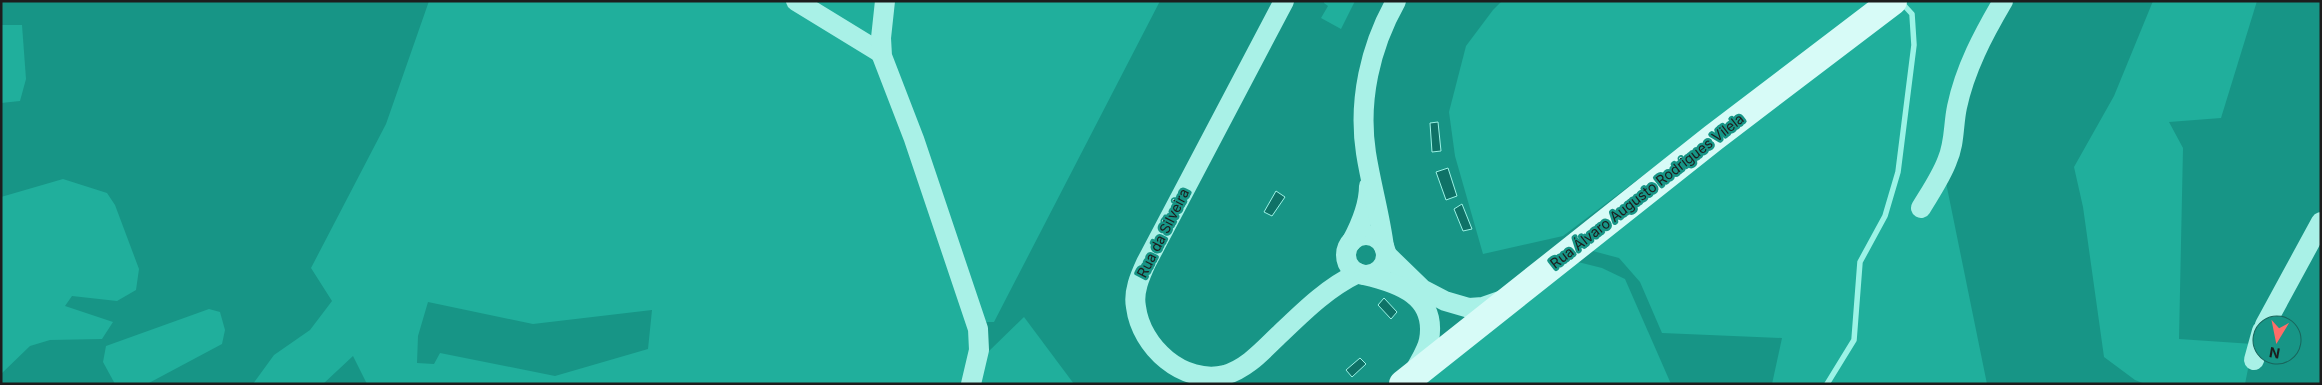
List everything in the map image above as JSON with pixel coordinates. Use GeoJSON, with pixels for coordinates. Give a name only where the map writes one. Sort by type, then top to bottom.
{"type":"FeatureCollection","features":[{"type":"Feature","properties":{"kind":"main road","name":"Rua Álvaro Augusto Rodrigues Vilela"},"geometry":{"type":"LineString","coordinates":[[1407,380],[1713,138],[1887,6]]}},
{"type":"Feature","properties":{"kind":"street"},"geometry":{"type":"LineString","coordinates":[[796,1],[881,53]]}},
{"type":"Feature","properties":{"kind":"street"},"geometry":{"type":"LineString","coordinates":[[885,1],[881,53],[920,158],[978,329],[979,350],[971,384]]}},
{"type":"Feature","properties":{"kind":"street","name":"Rua da Silveira"},"geometry":{"type":"LineString","coordinates":[[1284,1],[1139,277],[1135,305],[1138,320],[1147,338],[1165,359],[1186,374],[1210,377],[1224,375],[1250,363],[1312,303],[1336,286],[1361,274],[1377,272],[1385,261],[1381,221],[1370,173],[1364,126],[1368,78],[1378,37],[1396,1]]}},
{"type":"Feature","properties":{"kind":"street"},"geometry":{"type":"LineString","coordinates":[[1921,208],[1947,162],[1954,142],[1957,109],[1966,78],[1980,41],[2003,1]]}},
{"type":"Feature","properties":{"kind":"street","name":"Rua da Silveira"},"geometry":{"type":"LineString","coordinates":[[1312,303],[1349,246],[1362,222],[1369,196],[1370,173]]}},
{"type":"Feature","properties":{"kind":"street"},"geometry":{"type":"LineString","coordinates":[[2270,315],[2321,222]]}},
{"type":"Feature","properties":{"kind":"street"},"geometry":{"type":"LineString","coordinates":[[1407,380],[1429,343],[1431,326],[1428,313],[1419,299],[1401,286],[1388,280],[1361,274],[1348,264],[1349,246],[1364,236],[1370,236],[1381,242],[1385,251],[1422,290],[1462,308],[1466,315],[1467,324],[1463,336],[1441,335],[1435,332],[1431,326]]}},
{"type":"Feature","properties":{"kind":"street"},"geometry":{"type":"LineString","coordinates":[[1445,301],[1470,308],[1483,307],[1516,294]]}},
{"type":"Feature","properties":{"kind":"green space"},"geometry":{"type":"Polygon","coordinates":[[[429,1],[1160,1],[994,322],[986,322],[972,342],[964,384],[367,384],[353,356],[323,384],[253,384],[274,355],[310,330],[332,301],[311,268],[386,124],[429,1]],[[428,302],[418,336],[417,363],[434,364],[440,353],[555,376],[648,349],[652,310],[533,324],[428,302]]]}},
{"type":"Feature","properties":{"kind":"green space"},"geometry":{"type":"Polygon","coordinates":[[[1324,1],[1355,1],[1341,29],[1321,18],[1328,6],[1324,1]]]}},
{"type":"Feature","properties":{"kind":"green space"},"geometry":{"type":"Polygon","coordinates":[[[1502,1],[1874,1],[1563,236],[1483,254],[1455,156],[1449,112],[1466,46],[1502,1]]]}},
{"type":"Feature","properties":{"kind":"green space"},"geometry":{"type":"Polygon","coordinates":[[[1909,1],[1994,1],[1940,153],[1987,384],[1772,384],[1782,338],[1662,333],[1640,282],[1619,258],[1589,250],[1909,1]]]}},
{"type":"Feature","properties":{"kind":"green space"},"geometry":{"type":"Polygon","coordinates":[[[2153,1],[2257,1],[2221,118],[2169,122],[2183,148],[2179,339],[2252,344],[2245,384],[2145,384],[2135,380],[2104,357],[2083,207],[2074,167],[2114,96],[2153,1]]]}},
{"type":"Feature","properties":{"kind":"green space"},"geometry":{"type":"Polygon","coordinates":[[[1,25],[22,25],[26,79],[20,101],[1,103],[1,25]]]}},
{"type":"Feature","properties":{"kind":"green space"},"geometry":{"type":"Polygon","coordinates":[[[63,179],[107,193],[115,205],[139,269],[136,290],[117,301],[72,296],[65,306],[113,322],[102,339],[50,340],[30,346],[1,374],[1,197],[63,179]]]}},
{"type":"Feature","properties":{"kind":"green space"},"geometry":{"type":"Polygon","coordinates":[[[1578,262],[1602,268],[1625,279],[1671,384],[1420,384],[1578,262]]]}},
{"type":"Feature","properties":{"kind":"green space"},"geometry":{"type":"Polygon","coordinates":[[[209,309],[220,312],[225,330],[222,344],[147,384],[115,384],[103,362],[106,346],[209,309]]]}},
{"type":"Feature","properties":{"kind":"green space"},"geometry":{"type":"Polygon","coordinates":[[[1024,317],[1074,384],[977,384],[988,352],[1024,317]]]}},
{"type":"Feature","properties":{"kind":"water"},"geometry":{"type":"Polygon","coordinates":[[[1438,122],[1441,151],[1432,152],[1430,123],[1438,122]]]}},
{"type":"Feature","properties":{"kind":"water"},"geometry":{"type":"Polygon","coordinates":[[[1448,168],[1457,196],[1446,200],[1436,172],[1448,168]]]}},
{"type":"Feature","properties":{"kind":"water"},"geometry":{"type":"Polygon","coordinates":[[[1276,191],[1285,197],[1272,216],[1264,212],[1276,191]]]}},
{"type":"Feature","properties":{"kind":"water"},"geometry":{"type":"Polygon","coordinates":[[[1462,204],[1472,229],[1463,231],[1454,209],[1462,204]]]}},
{"type":"Feature","properties":{"kind":"water"},"geometry":{"type":"Polygon","coordinates":[[[1384,298],[1397,312],[1391,319],[1378,305],[1384,298]]]}},
{"type":"Feature","properties":{"kind":"water"},"geometry":{"type":"Polygon","coordinates":[[[1360,358],[1366,364],[1352,377],[1346,370],[1360,358]]]}},
{"type":"Feature","properties":{"kind":"waterway"},"geometry":{"type":"LineString","coordinates":[[1827,384],[1854,340],[1860,262],[1885,216],[1898,172],[1914,45],[1912,14],[1901,2]]}}]}
